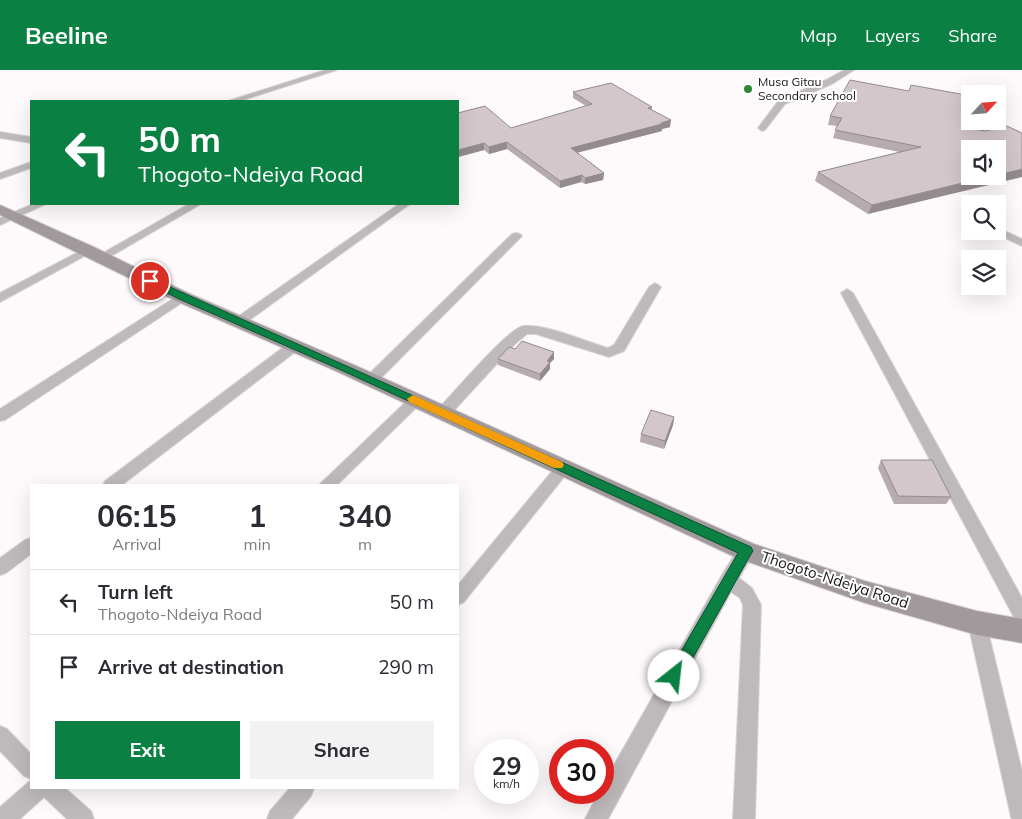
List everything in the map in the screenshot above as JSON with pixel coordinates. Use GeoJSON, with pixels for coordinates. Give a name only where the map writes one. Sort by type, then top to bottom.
{"type":"FeatureCollection","features":[{"type":"Feature","properties":{"kind":"main road","name":"Thogoto-Ndeiya Road"},"geometry":{"type":"LineString","coordinates":[[4,216],[95,253],[182,297],[416,400],[746,551],[865,592],[977,622],[1022,631]]}},
{"type":"Feature","properties":{"kind":"street"},"geometry":{"type":"LineString","coordinates":[[235,100],[333,70]]}},
{"type":"Feature","properties":{"kind":"street"},"geometry":{"type":"LineString","coordinates":[[762,128],[782,102],[829,82],[850,70]]}},
{"type":"Feature","properties":{"kind":"street"},"geometry":{"type":"LineString","coordinates":[[0,135],[30,140]]}},
{"type":"Feature","properties":{"kind":"street"},"geometry":{"type":"LineString","coordinates":[[0,176],[30,165]]}},
{"type":"Feature","properties":{"kind":"street"},"geometry":{"type":"LineString","coordinates":[[4,216],[38,205]]}},
{"type":"Feature","properties":{"kind":"street"},"geometry":{"type":"LineString","coordinates":[[0,298],[194,205]]}},
{"type":"Feature","properties":{"kind":"street"},"geometry":{"type":"LineString","coordinates":[[240,321],[404,205]]}},
{"type":"Feature","properties":{"kind":"street"},"geometry":{"type":"LineString","coordinates":[[371,380],[516,236]]}},
{"type":"Feature","properties":{"kind":"street"},"geometry":{"type":"LineString","coordinates":[[1006,236],[1022,243]]}},
{"type":"Feature","properties":{"kind":"street"},"geometry":{"type":"LineString","coordinates":[[442,412],[510,341],[524,330],[537,330],[613,353],[619,348],[655,286]]}},
{"type":"Feature","properties":{"kind":"street"},"geometry":{"type":"LineString","coordinates":[[847,293],[1022,615]]}},
{"type":"Feature","properties":{"kind":"street"},"geometry":{"type":"LineString","coordinates":[[0,416],[182,297]]}},
{"type":"Feature","properties":{"kind":"street"},"geometry":{"type":"LineString","coordinates":[[112,484],[294,346]]}},
{"type":"Feature","properties":{"kind":"street"},"geometry":{"type":"LineString","coordinates":[[327,484],[416,400]]}},
{"type":"Feature","properties":{"kind":"street"},"geometry":{"type":"LineString","coordinates":[[459,596],[564,468]]}},
{"type":"Feature","properties":{"kind":"street"},"geometry":{"type":"LineString","coordinates":[[0,568],[30,546]]}},
{"type":"Feature","properties":{"kind":"street"},"geometry":{"type":"LineString","coordinates":[[596,819],[728,580],[746,551]]}},
{"type":"Feature","properties":{"kind":"street"},"geometry":{"type":"LineString","coordinates":[[728,580],[746,593],[752,605],[744,819]]}},
{"type":"Feature","properties":{"kind":"street"},"geometry":{"type":"LineString","coordinates":[[977,622],[1022,817]]}},
{"type":"Feature","properties":{"kind":"street"},"geometry":{"type":"LineString","coordinates":[[0,736],[30,766]]}},
{"type":"Feature","properties":{"kind":"street"},"geometry":{"type":"LineString","coordinates":[[3,819],[37,789]]}},
{"type":"Feature","properties":{"kind":"street"},"geometry":{"type":"LineString","coordinates":[[51,789],[83,819]]}},
{"type":"Feature","properties":{"kind":"street"},"geometry":{"type":"LineString","coordinates":[[278,819],[302,789]]}},
{"type":"Feature","properties":{"kind":"building"},"geometry":{"type":"Polygon","coordinates":[[[850,80],[909,91],[911,85],[961,94],[961,130],[1006,130],[1007,126],[1022,133],[1022,169],[1006,173],[1006,140],[961,140],[961,183],[872,205],[818,172],[921,147],[835,130],[842,118],[830,116],[850,80]]]}},
{"type":"Feature","properties":{"kind":"building"},"geometry":{"type":"Polygon","coordinates":[[[611,83],[652,107],[648,108],[671,120],[571,148],[604,173],[585,178],[582,175],[560,181],[507,142],[489,147],[484,143],[459,150],[459,113],[485,106],[511,128],[592,104],[573,92],[611,83]]]}},
{"type":"Feature","properties":{"kind":"building"},"geometry":{"type":"Polygon","coordinates":[[[522,341],[554,352],[547,361],[550,362],[540,374],[498,359],[509,347],[515,349],[522,341]]]}},
{"type":"Feature","properties":{"kind":"building"},"geometry":{"type":"Polygon","coordinates":[[[651,410],[674,417],[665,441],[641,434],[651,410]]]}},
{"type":"Feature","properties":{"kind":"building"},"geometry":{"type":"Polygon","coordinates":[[[881,460],[932,460],[951,497],[898,496],[881,460]]]}},
{"type":"Feature","properties":{"kind":"slow traffic"},"geometry":{"type":"LineString","coordinates":[[413,399],[558,465]]}},
{"type":"Feature","properties":{"kind":"place","name":"Musa Gitau Secondary school"},"geometry":{"type":"Point","coordinates":[748,89]}},
{"type":"Feature","properties":{"kind":"route"},"geometry":{"type":"LineString","coordinates":[[150,281],[746,551],[674,676]]}}]}
